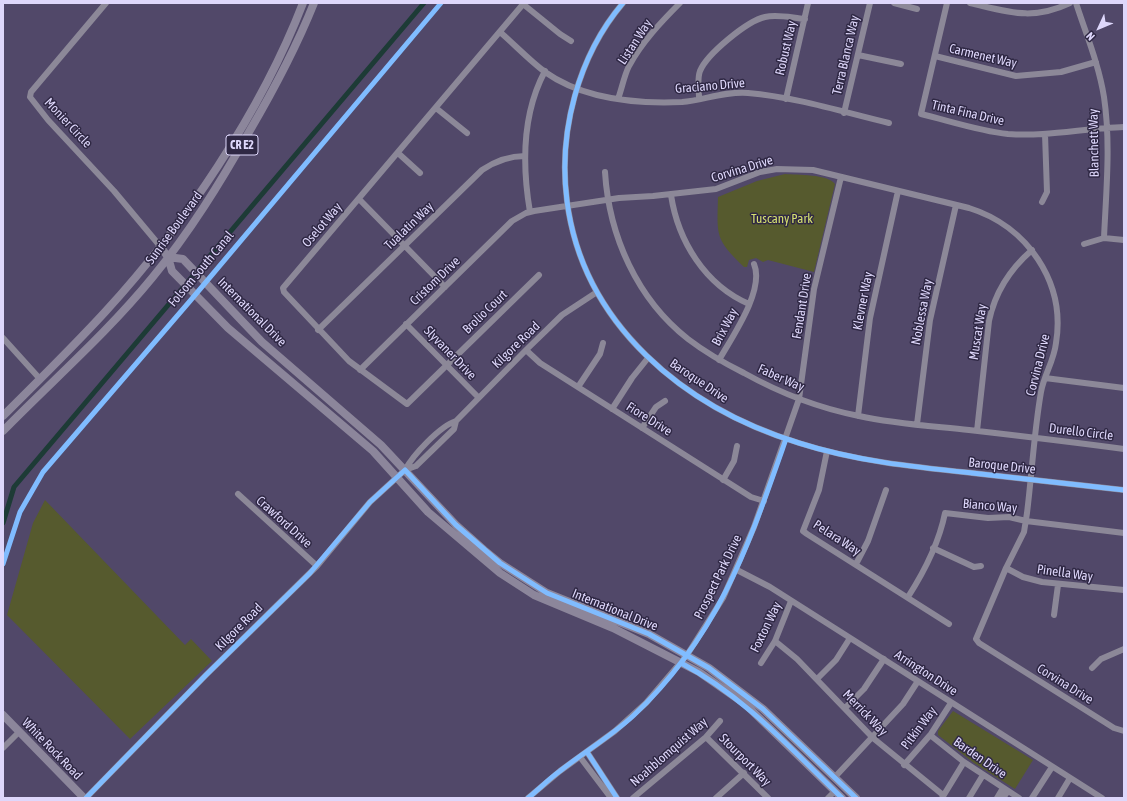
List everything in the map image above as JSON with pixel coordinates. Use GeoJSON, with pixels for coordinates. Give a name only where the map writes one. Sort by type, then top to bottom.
{"type":"FeatureCollection","features":[{"type":"Feature","properties":{"kind":"main road","name":"Sunrise Boulevard"},"geometry":{"type":"LineString","coordinates":[[3,416],[105,312],[160,246],[190,207],[235,138],[288,40],[303,3]]}},
{"type":"Feature","properties":{"kind":"main road"},"geometry":{"type":"LineString","coordinates":[[305,26],[303,18],[310,3]]}},
{"type":"Feature","properties":{"kind":"main road","name":"Sunrise Boulevard"},"geometry":{"type":"LineString","coordinates":[[3,431],[114,322],[153,277],[190,228],[224,176],[268,100],[305,26],[314,3]]}},
{"type":"Feature","properties":{"kind":"main road","name":"Monier Circle"},"geometry":{"type":"LineString","coordinates":[[160,246],[168,257]]}},
{"type":"Feature","properties":{"kind":"main road","name":"International Drive"},"geometry":{"type":"LineString","coordinates":[[842,798],[745,704],[699,672],[613,628],[534,595],[488,563],[428,512],[373,451],[260,357],[202,302],[172,271],[168,257],[183,259],[262,342],[371,435],[406,470],[470,539],[500,563],[527,581],[561,600],[626,624],[687,655],[750,698],[856,798]]}},
{"type":"Feature","properties":{"kind":"main road"},"geometry":{"type":"LineString","coordinates":[[28,405],[33,395],[40,388],[40,379]]}},
{"type":"Feature","properties":{"kind":"main road"},"geometry":{"type":"LineString","coordinates":[[488,563],[516,579],[527,581]]}},
{"type":"Feature","properties":{"kind":"main road"},"geometry":{"type":"LineString","coordinates":[[518,585],[530,587],[552,599],[561,600]]}},
{"type":"Feature","properties":{"kind":"main road","name":"White Rock Road"},"geometry":{"type":"LineString","coordinates":[[3,715],[85,798]]}},
{"type":"Feature","properties":{"kind":"street","name":"Monier Circle"},"geometry":{"type":"LineString","coordinates":[[106,3],[31,92],[30,97],[48,120],[114,191],[160,246]]}},
{"type":"Feature","properties":{"kind":"street","name":"Baroque Drive"},"geometry":{"type":"LineString","coordinates":[[623,3],[602,32],[577,88],[566,136],[565,175],[568,206],[582,259],[597,292],[621,330],[648,358],[681,384],[716,407],[746,423],[786,439],[827,451],[902,465],[1124,490]]}},
{"type":"Feature","properties":{"kind":"street","name":"Listan Way"},"geometry":{"type":"LineString","coordinates":[[618,99],[629,67],[649,36],[662,20],[680,3]]}},
{"type":"Feature","properties":{"kind":"street","name":"Robust Way"},"geometry":{"type":"LineString","coordinates":[[786,99],[808,3]]}},
{"type":"Feature","properties":{"kind":"street","name":"Terra Blanca Way"},"geometry":{"type":"LineString","coordinates":[[844,113],[870,3]]}},
{"type":"Feature","properties":{"kind":"street"},"geometry":{"type":"LineString","coordinates":[[894,3],[916,8]]}},
{"type":"Feature","properties":{"kind":"street","name":"Tinta Fina Drive"},"geometry":{"type":"LineString","coordinates":[[947,3],[921,114],[989,131],[1008,134],[1045,134],[1107,127],[1124,127]]}},
{"type":"Feature","properties":{"kind":"street"},"geometry":{"type":"LineString","coordinates":[[970,3],[1016,14],[1040,14],[1056,10],[1070,3]]}},
{"type":"Feature","properties":{"kind":"street","name":"Blanchett Way"},"geometry":{"type":"LineString","coordinates":[[1076,3],[1096,62],[1104,97],[1107,127],[1104,238]]}},
{"type":"Feature","properties":{"kind":"street"},"geometry":{"type":"LineString","coordinates":[[523,4],[571,41]]}},
{"type":"Feature","properties":{"kind":"street","name":"Oselot Way"},"geometry":{"type":"LineString","coordinates":[[446,365],[407,404],[360,370],[318,330],[284,292],[283,288],[523,4]]}},
{"type":"Feature","properties":{"kind":"street"},"geometry":{"type":"LineString","coordinates":[[699,98],[698,76],[701,69],[708,57],[723,44],[751,23],[764,17],[776,16],[804,19]]}},
{"type":"Feature","properties":{"kind":"street","name":"Graciano Drive"},"geometry":{"type":"LineString","coordinates":[[500,32],[545,71],[577,88],[618,99],[681,102],[727,93],[746,93],[786,99],[889,123]]}},
{"type":"Feature","properties":{"kind":"street"},"geometry":{"type":"LineString","coordinates":[[858,55],[901,64]]}},
{"type":"Feature","properties":{"kind":"street","name":"Carmenet Way"},"geometry":{"type":"LineString","coordinates":[[935,56],[1016,76],[1061,72],[1096,62]]}},
{"type":"Feature","properties":{"kind":"street"},"geometry":{"type":"LineString","coordinates":[[530,212],[525,181],[527,128],[536,88],[545,71]]}},
{"type":"Feature","properties":{"kind":"street"},"geometry":{"type":"LineString","coordinates":[[436,108],[467,133]]}},
{"type":"Feature","properties":{"kind":"street"},"geometry":{"type":"LineString","coordinates":[[1042,202],[1047,192],[1045,134]]}},
{"type":"Feature","properties":{"kind":"street"},"geometry":{"type":"LineString","coordinates":[[398,153],[420,173]]}},
{"type":"Feature","properties":{"kind":"street","name":"Tualatin Way"},"geometry":{"type":"LineString","coordinates":[[318,330],[482,170],[493,163],[513,157],[525,156]]}},
{"type":"Feature","properties":{"kind":"street","name":"Corvina Drive"},"geometry":{"type":"LineString","coordinates":[[530,212],[608,200],[671,195],[716,189],[760,172],[777,169],[804,169],[978,211],[1002,223],[1020,237],[1032,250],[1046,273],[1051,286],[1058,317],[1056,344],[1041,392],[1024,532],[976,635],[977,642],[1114,728],[1124,731]]}},
{"type":"Feature","properties":{"kind":"street","name":"Faber Way"},"geometry":{"type":"LineString","coordinates":[[605,172],[608,200],[614,227],[624,255],[645,292],[660,311],[682,334],[719,360],[756,380],[799,399],[858,416],[1036,437]]}},
{"type":"Feature","properties":{"kind":"street","name":"Fendant Drive"},"geometry":{"type":"LineString","coordinates":[[786,439],[799,399],[813,295],[841,177]]}},
{"type":"Feature","properties":{"kind":"street","name":"Klevner Way"},"geometry":{"type":"LineString","coordinates":[[858,416],[870,318],[898,191]]}},
{"type":"Feature","properties":{"kind":"street"},"geometry":{"type":"LineString","coordinates":[[671,195],[679,227],[694,257],[716,282],[735,297],[749,304]]}},
{"type":"Feature","properties":{"kind":"street"},"geometry":{"type":"LineString","coordinates":[[359,199],[445,287]]}},
{"type":"Feature","properties":{"kind":"street","name":"Noblessa Way"},"geometry":{"type":"LineString","coordinates":[[917,424],[930,320],[956,205]]}},
{"type":"Feature","properties":{"kind":"street","name":"Cristom Drive"},"geometry":{"type":"LineString","coordinates":[[360,370],[512,221],[530,212]]}},
{"type":"Feature","properties":{"kind":"street"},"geometry":{"type":"LineString","coordinates":[[1084,244],[1104,238],[1124,240]]}},
{"type":"Feature","properties":{"kind":"street","name":"Muscat Way"},"geometry":{"type":"LineString","coordinates":[[976,431],[988,321],[993,304],[1008,275],[1032,250]]}},
{"type":"Feature","properties":{"kind":"street","name":"Brix Way"},"geometry":{"type":"LineString","coordinates":[[719,360],[749,304],[755,285],[757,270],[754,264]]}},
{"type":"Feature","properties":{"kind":"street","name":"Brolio Court"},"geometry":{"type":"LineString","coordinates":[[446,365],[539,275]]}},
{"type":"Feature","properties":{"kind":"street","name":"Kilgore Road"},"geometry":{"type":"LineString","coordinates":[[85,798],[206,675],[317,566],[370,502],[406,470],[416,466],[454,429],[456,421],[478,397],[562,315],[597,292]]}},
{"type":"Feature","properties":{"kind":"street","name":"Slyvaner Drive"},"geometry":{"type":"LineString","coordinates":[[406,324],[478,397]]}},
{"type":"Feature","properties":{"kind":"street"},"geometry":{"type":"LineString","coordinates":[[3,338],[40,379]]}},
{"type":"Feature","properties":{"kind":"street"},"geometry":{"type":"LineString","coordinates":[[578,388],[600,354],[603,343]]}},
{"type":"Feature","properties":{"kind":"street","name":"Fiore Drive"},"geometry":{"type":"LineString","coordinates":[[526,350],[540,363],[723,480],[751,497],[764,501]]}},
{"type":"Feature","properties":{"kind":"street"},"geometry":{"type":"LineString","coordinates":[[612,409],[632,378],[648,358]]}},
{"type":"Feature","properties":{"kind":"street"},"geometry":{"type":"LineString","coordinates":[[1046,378],[1124,388]]}},
{"type":"Feature","properties":{"kind":"street"},"geometry":{"type":"LineString","coordinates":[[642,428],[656,407],[665,401]]}},
{"type":"Feature","properties":{"kind":"street","name":"Durello Circle"},"geometry":{"type":"LineString","coordinates":[[1036,437],[1124,448]]}},
{"type":"Feature","properties":{"kind":"street","name":"Prospect Park Drive"},"geometry":{"type":"LineString","coordinates":[[528,798],[560,770],[587,752],[631,718],[661,688],[687,655],[715,612],[737,570],[786,439]]}},
{"type":"Feature","properties":{"kind":"street"},"geometry":{"type":"LineString","coordinates":[[723,480],[734,461],[737,446]]}},
{"type":"Feature","properties":{"kind":"street","name":"Pelara Way"},"geometry":{"type":"LineString","coordinates":[[827,451],[816,501],[803,531],[949,624]]}},
{"type":"Feature","properties":{"kind":"street"},"geometry":{"type":"LineString","coordinates":[[856,564],[868,541],[886,490]]}},
{"type":"Feature","properties":{"kind":"street","name":"Crawford Drive"},"geometry":{"type":"LineString","coordinates":[[238,494],[317,566]]}},
{"type":"Feature","properties":{"kind":"street","name":"Bianco Way"},"geometry":{"type":"LineString","coordinates":[[908,597],[919,579],[940,533],[945,513],[988,518],[1009,518],[1124,533]]}},
{"type":"Feature","properties":{"kind":"street"},"geometry":{"type":"LineString","coordinates":[[933,548],[974,567],[981,566]]}},
{"type":"Feature","properties":{"kind":"street","name":"Pinella Way"},"geometry":{"type":"LineString","coordinates":[[1006,568],[1028,578],[1058,585],[1124,590]]}},
{"type":"Feature","properties":{"kind":"street","name":"Arrington Drive"},"geometry":{"type":"LineString","coordinates":[[737,570],[791,601],[918,680],[951,703],[1102,798]]}},
{"type":"Feature","properties":{"kind":"street"},"geometry":{"type":"LineString","coordinates":[[1054,615],[1058,585]]}},
{"type":"Feature","properties":{"kind":"street","name":"Foxton Way"},"geometry":{"type":"LineString","coordinates":[[761,663],[775,641],[791,601]]}},
{"type":"Feature","properties":{"kind":"street"},"geometry":{"type":"LineString","coordinates":[[817,679],[836,660],[850,638]]}},
{"type":"Feature","properties":{"kind":"street","name":"Merrick Way"},"geometry":{"type":"LineString","coordinates":[[775,641],[817,679],[873,738],[942,797]]}},
{"type":"Feature","properties":{"kind":"street"},"geometry":{"type":"LineString","coordinates":[[1092,668],[1101,659],[1124,649]]}},
{"type":"Feature","properties":{"kind":"street"},"geometry":{"type":"LineString","coordinates":[[845,708],[864,689],[884,659]]}},
{"type":"Feature","properties":{"kind":"street"},"geometry":{"type":"LineString","coordinates":[[834,778],[873,738],[903,704],[918,680]]}},
{"type":"Feature","properties":{"kind":"street","name":"Pitkin Way"},"geometry":{"type":"LineString","coordinates":[[904,765],[930,735],[951,703]]}},
{"type":"Feature","properties":{"kind":"street","name":"Noahblomquist Way"},"geometry":{"type":"LineString","coordinates":[[633,798],[706,737],[720,721]]}},
{"type":"Feature","properties":{"kind":"street"},"geometry":{"type":"LineString","coordinates":[[3,748],[19,732]]}},
{"type":"Feature","properties":{"kind":"street","name":"Barden Drive"},"geometry":{"type":"LineString","coordinates":[[930,735],[964,762],[1020,798]]}},
{"type":"Feature","properties":{"kind":"street","name":"Stourport Way"},"geometry":{"type":"LineString","coordinates":[[706,737],[768,798]]}},
{"type":"Feature","properties":{"kind":"street"},"geometry":{"type":"LineString","coordinates":[[587,752],[616,798]]}},
{"type":"Feature","properties":{"kind":"street"},"geometry":{"type":"LineString","coordinates":[[580,757],[611,798]]}},
{"type":"Feature","properties":{"kind":"street"},"geometry":{"type":"LineString","coordinates":[[942,797],[964,762]]}},
{"type":"Feature","properties":{"kind":"street"},"geometry":{"type":"LineString","coordinates":[[1032,798],[1052,766]]}},
{"type":"Feature","properties":{"kind":"street"},"geometry":{"type":"LineString","coordinates":[[716,798],[744,773]]}},
{"type":"Feature","properties":{"kind":"street"},"geometry":{"type":"LineString","coordinates":[[969,798],[983,775]]}},
{"type":"Feature","properties":{"kind":"street"},"geometry":{"type":"LineString","coordinates":[[1058,798],[1070,778]]}},
{"type":"Feature","properties":{"kind":"street"},"geometry":{"type":"LineString","coordinates":[[997,798],[1005,789]]}},
{"type":"Feature","properties":{"kind":"street"},"geometry":{"type":"LineString","coordinates":[[1003,798],[1005,789]]}},
{"type":"Feature","properties":{"kind":"street"},"geometry":{"type":"LineString","coordinates":[[828,798],[835,791]]}},
{"type":"Feature","properties":{"kind":"green space","name":"Tuscany Park"},"geometry":{"type":"Polygon","coordinates":[[[785,174],[826,178],[835,184],[814,272],[768,260],[763,262],[756,258],[749,260],[747,267],[744,267],[728,250],[720,236],[718,229],[718,197],[757,181],[785,174]]]}},
{"type":"Feature","properties":{"kind":"green space"},"geometry":{"type":"Polygon","coordinates":[[[45,500],[185,645],[191,639],[212,661],[130,739],[7,615],[33,523],[45,500]]]}},
{"type":"Feature","properties":{"kind":"green space"},"geometry":{"type":"Polygon","coordinates":[[[953,711],[1033,760],[1015,789],[974,763],[938,735],[938,731],[953,711]]]}},
{"type":"Feature","properties":{"kind":"waterway","name":"Folsom South Canal"},"geometry":{"type":"LineString","coordinates":[[3,523],[14,487],[424,3]]}},
{"type":"Feature","properties":{"kind":"cycle path","name":"Folsom South Canal"},"geometry":{"type":"LineString","coordinates":[[3,564],[20,512],[43,472],[190,301],[441,3]]}},
{"type":"Feature","properties":{"kind":"cycle path"},"geometry":{"type":"LineString","coordinates":[[623,3],[607,24],[583,71],[569,122],[565,175],[567,201],[577,246],[594,286],[617,323],[646,355],[680,384],[717,408],[757,428],[820,449],[863,459],[907,466],[1124,490]]}},
{"type":"Feature","properties":{"kind":"cycle path"},"geometry":{"type":"LineString","coordinates":[[528,798],[556,774],[633,716],[663,685],[688,654],[728,588],[744,553],[786,439]]}},
{"type":"Feature","properties":{"kind":"cycle path"},"geometry":{"type":"LineString","coordinates":[[86,798],[206,675],[310,573],[370,502],[405,470],[456,525],[500,563],[547,593],[649,634],[709,668],[763,709],[856,798]]}},
{"type":"Feature","properties":{"kind":"cycle path"},"geometry":{"type":"LineString","coordinates":[[681,663],[704,676],[746,707],[785,742],[842,798]]}},
{"type":"Feature","properties":{"kind":"cycle path"},"geometry":{"type":"LineString","coordinates":[[587,752],[617,798]]}}]}
